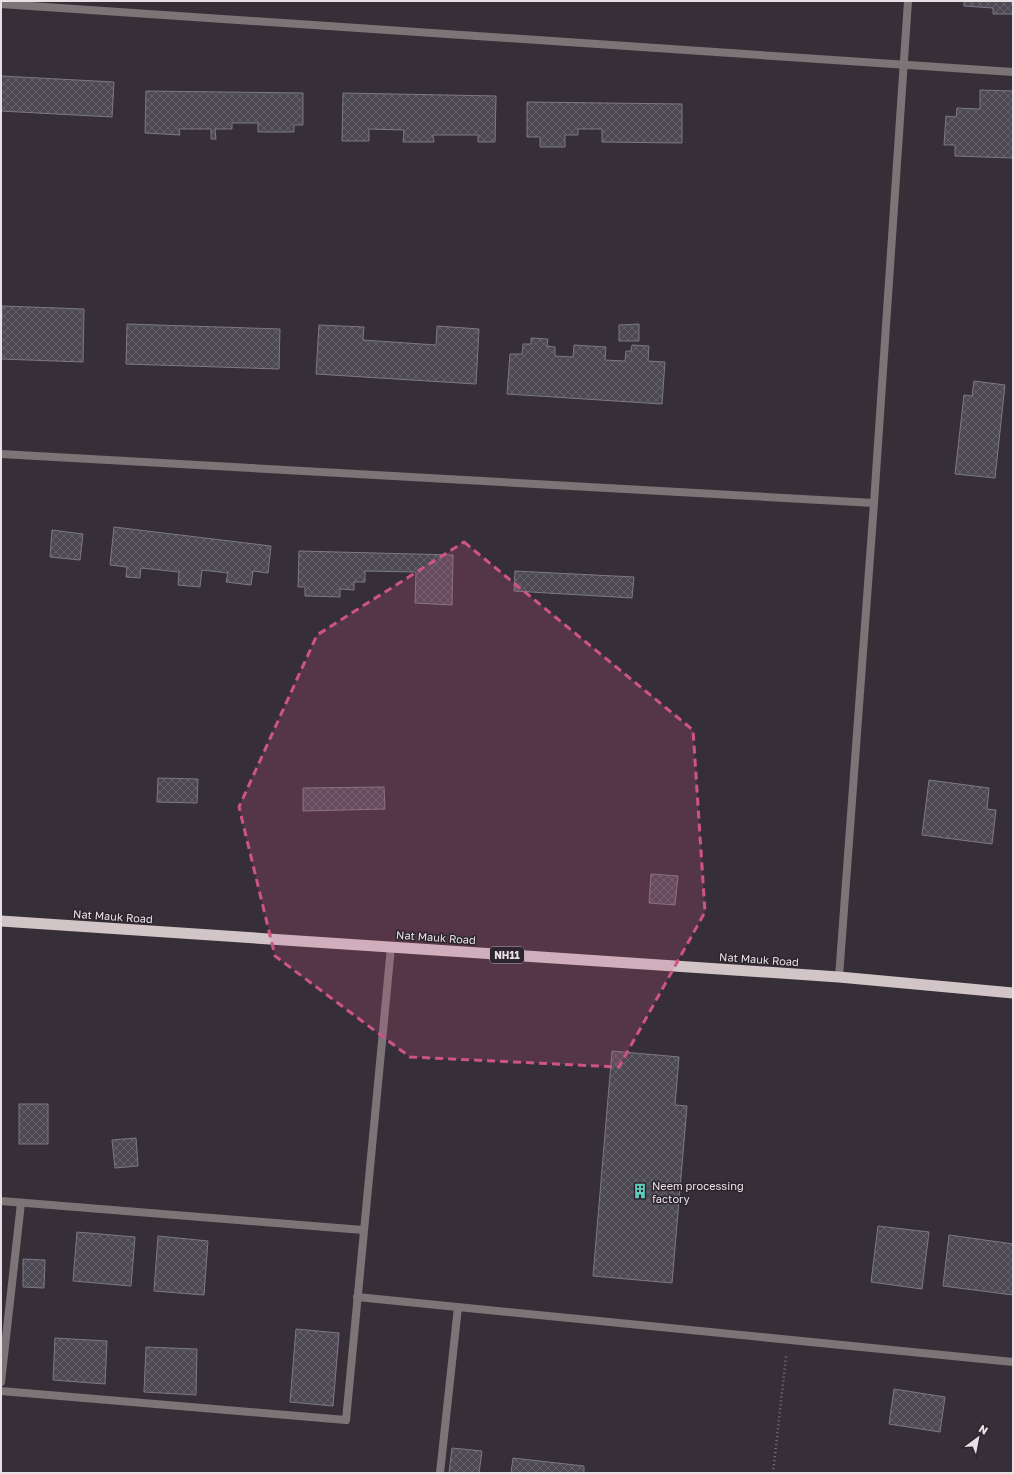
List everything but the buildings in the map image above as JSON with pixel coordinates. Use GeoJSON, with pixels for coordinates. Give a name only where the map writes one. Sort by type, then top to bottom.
{"type":"FeatureCollection","features":[{"type":"Feature","properties":{"kind":"highway","name":"Nat Mauk Road"},"geometry":{"type":"LineString","coordinates":[[1,921],[839,977],[1013,993]]}},
{"type":"Feature","properties":{"kind":"street"},"geometry":{"type":"LineString","coordinates":[[839,977],[874,503],[908,1]]}},
{"type":"Feature","properties":{"kind":"street"},"geometry":{"type":"LineString","coordinates":[[1,4],[1013,72]]}},
{"type":"Feature","properties":{"kind":"street"},"geometry":{"type":"LineString","coordinates":[[1,454],[874,503]]}},
{"type":"Feature","properties":{"kind":"street"},"geometry":{"type":"LineString","coordinates":[[1,1391],[346,1420],[390,947]]}},
{"type":"Feature","properties":{"kind":"street"},"geometry":{"type":"LineString","coordinates":[[1,1201],[363,1230]]}},
{"type":"Feature","properties":{"kind":"street"},"geometry":{"type":"LineString","coordinates":[[1,1382],[21,1203]]}},
{"type":"Feature","properties":{"kind":"street"},"geometry":{"type":"LineString","coordinates":[[357,1297],[1013,1362]]}},
{"type":"Feature","properties":{"kind":"street"},"geometry":{"type":"LineString","coordinates":[[440,1473],[458,1307]]}},
{"type":"Feature","properties":{"kind":"path"},"geometry":{"type":"LineString","coordinates":[[773,1473],[788,1340]]}},
{"type":"Feature","properties":{"kind":"highlighted area"},"geometry":{"type":"Polygon","coordinates":[[[464,542],[693,730],[705,912],[619,1067],[410,1057],[275,956],[239,807],[317,635],[464,542]]]}},
{"type":"Feature","properties":{"kind":"place","name":"Neem processing factory"},"geometry":{"type":"Point","coordinates":[640,1191]}}]}
